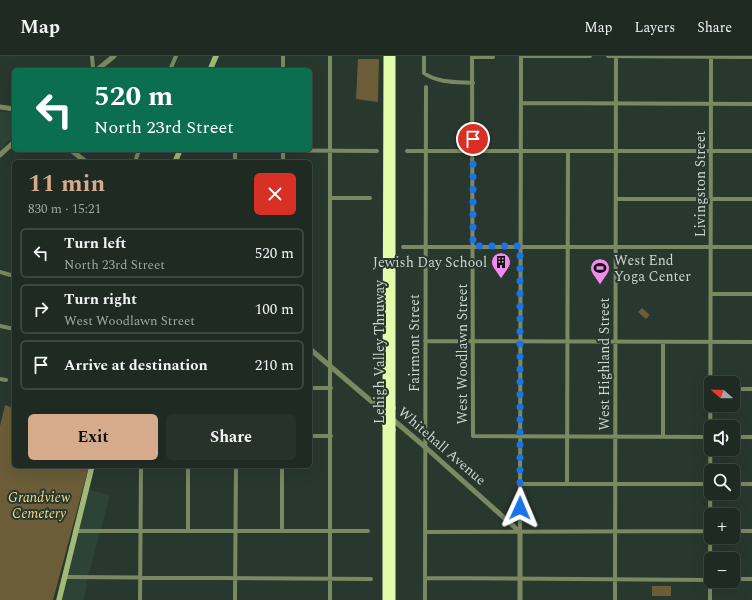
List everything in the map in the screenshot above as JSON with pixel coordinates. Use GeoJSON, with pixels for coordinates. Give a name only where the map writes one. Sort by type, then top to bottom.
{"type":"FeatureCollection","features":[{"type":"Feature","properties":{"kind":"highway","name":"Lehigh Valley Thruway"},"geometry":{"type":"LineString","coordinates":[[386,600],[389,428],[387,56]]}},
{"type":"Feature","properties":{"kind":"highway","name":"Lehigh Valley Thruway"},"geometry":{"type":"LineString","coordinates":[[389,405],[392,56]]}},
{"type":"Feature","properties":{"kind":"highway","name":"Lehigh Valley Thruway"},"geometry":{"type":"LineString","coordinates":[[389,428],[392,600]]}},
{"type":"Feature","properties":{"kind":"main road"},"geometry":{"type":"LineString","coordinates":[[211,68],[215,56]]}},
{"type":"Feature","properties":{"kind":"main road"},"geometry":{"type":"LineString","coordinates":[[59,600],[92,468]]}},
{"type":"Feature","properties":{"kind":"street"},"geometry":{"type":"LineString","coordinates":[[92,56],[93,68]]}},
{"type":"Feature","properties":{"kind":"street"},"geometry":{"type":"LineString","coordinates":[[99,68],[114,56]]}},
{"type":"Feature","properties":{"kind":"street"},"geometry":{"type":"LineString","coordinates":[[171,68],[176,56]]}},
{"type":"Feature","properties":{"kind":"street"},"geometry":{"type":"LineString","coordinates":[[283,56],[283,68]]}},
{"type":"Feature","properties":{"kind":"street"},"geometry":{"type":"LineString","coordinates":[[330,56],[330,600]]}},
{"type":"Feature","properties":{"kind":"street"},"geometry":{"type":"LineString","coordinates":[[424,56],[424,72],[428,76],[448,82],[473,83]]}},
{"type":"Feature","properties":{"kind":"street"},"geometry":{"type":"LineString","coordinates":[[520,600],[521,56],[590,56]]}},
{"type":"Feature","properties":{"kind":"street"},"geometry":{"type":"LineString","coordinates":[[608,56],[752,57]]}},
{"type":"Feature","properties":{"kind":"street","name":"West Highland Street"},"geometry":{"type":"LineString","coordinates":[[615,600],[616,56]]}},
{"type":"Feature","properties":{"kind":"street","name":"Livingston Street"},"geometry":{"type":"LineString","coordinates":[[711,56],[711,376]]}},
{"type":"Feature","properties":{"kind":"street"},"geometry":{"type":"LineString","coordinates":[[472,57],[492,57]]}},
{"type":"Feature","properties":{"kind":"street","name":"West Woodlawn Street"},"geometry":{"type":"LineString","coordinates":[[472,57],[473,436],[520,436]]}},
{"type":"Feature","properties":{"kind":"street","name":"Fairmont Street"},"geometry":{"type":"LineString","coordinates":[[425,600],[424,446],[426,87]]}},
{"type":"Feature","properties":{"kind":"street"},"geometry":{"type":"LineString","coordinates":[[521,103],[752,104]]}},
{"type":"Feature","properties":{"kind":"street"},"geometry":{"type":"LineString","coordinates":[[0,107],[12,109]]}},
{"type":"Feature","properties":{"kind":"street"},"geometry":{"type":"LineString","coordinates":[[0,155],[12,144]]}},
{"type":"Feature","properties":{"kind":"street"},"geometry":{"type":"LineString","coordinates":[[312,150],[377,151]]}},
{"type":"Feature","properties":{"kind":"street"},"geometry":{"type":"LineString","coordinates":[[407,151],[752,151]]}},
{"type":"Feature","properties":{"kind":"street"},"geometry":{"type":"LineString","coordinates":[[567,484],[568,151]]}},
{"type":"Feature","properties":{"kind":"street"},"geometry":{"type":"LineString","coordinates":[[74,152],[84,160]]}},
{"type":"Feature","properties":{"kind":"street"},"geometry":{"type":"LineString","coordinates":[[331,198],[370,198]]}},
{"type":"Feature","properties":{"kind":"street"},"geometry":{"type":"LineString","coordinates":[[616,199],[752,199]]}},
{"type":"Feature","properties":{"kind":"street"},"geometry":{"type":"LineString","coordinates":[[402,247],[752,247]]}},
{"type":"Feature","properties":{"kind":"street"},"geometry":{"type":"LineString","coordinates":[[0,272],[12,275]]}},
{"type":"Feature","properties":{"kind":"street"},"geometry":{"type":"LineString","coordinates":[[711,294],[752,294]]}},
{"type":"Feature","properties":{"kind":"street"},"geometry":{"type":"LineString","coordinates":[[0,326],[12,329]]}},
{"type":"Feature","properties":{"kind":"street"},"geometry":{"type":"LineString","coordinates":[[425,341],[752,342]]}},
{"type":"Feature","properties":{"kind":"street"},"geometry":{"type":"LineString","coordinates":[[663,342],[663,437]]}},
{"type":"Feature","properties":{"kind":"street","name":"Whitehall Avenue"},"geometry":{"type":"LineString","coordinates":[[312,351],[424,446],[520,532]]}},
{"type":"Feature","properties":{"kind":"street"},"geometry":{"type":"LineString","coordinates":[[0,379],[6,380]]}},
{"type":"Feature","properties":{"kind":"street"},"geometry":{"type":"LineString","coordinates":[[312,388],[331,388]]}},
{"type":"Feature","properties":{"kind":"street"},"geometry":{"type":"LineString","coordinates":[[740,389],[752,389]]}},
{"type":"Feature","properties":{"kind":"street"},"geometry":{"type":"LineString","coordinates":[[312,436],[331,436]]}},
{"type":"Feature","properties":{"kind":"street"},"geometry":{"type":"LineString","coordinates":[[520,436],[704,437]]}},
{"type":"Feature","properties":{"kind":"street"},"geometry":{"type":"LineString","coordinates":[[740,437],[752,437]]}},
{"type":"Feature","properties":{"kind":"street"},"geometry":{"type":"LineString","coordinates":[[140,468],[140,600]]}},
{"type":"Feature","properties":{"kind":"street"},"geometry":{"type":"LineString","coordinates":[[188,468],[188,531]]}},
{"type":"Feature","properties":{"kind":"street"},"geometry":{"type":"LineString","coordinates":[[235,600],[236,468]]}},
{"type":"Feature","properties":{"kind":"street"},"geometry":{"type":"LineString","coordinates":[[282,468],[282,531]]}},
{"type":"Feature","properties":{"kind":"street"},"geometry":{"type":"LineString","coordinates":[[520,484],[704,484]]}},
{"type":"Feature","properties":{"kind":"street"},"geometry":{"type":"LineString","coordinates":[[740,484],[752,484]]}},
{"type":"Feature","properties":{"kind":"street"},"geometry":{"type":"LineString","coordinates":[[76,531],[368,531]]}},
{"type":"Feature","properties":{"kind":"street"},"geometry":{"type":"LineString","coordinates":[[425,532],[704,531]]}},
{"type":"Feature","properties":{"kind":"street"},"geometry":{"type":"LineString","coordinates":[[740,531],[752,532]]}},
{"type":"Feature","properties":{"kind":"street"},"geometry":{"type":"LineString","coordinates":[[65,577],[371,579]]}},
{"type":"Feature","properties":{"kind":"street"},"geometry":{"type":"LineString","coordinates":[[425,578],[704,580]]}},
{"type":"Feature","properties":{"kind":"street"},"geometry":{"type":"LineString","coordinates":[[740,580],[752,579]]}},
{"type":"Feature","properties":{"kind":"street","name":"Livingston Street"},"geometry":{"type":"LineString","coordinates":[[710,588],[710,600]]}},
{"type":"Feature","properties":{"kind":"shaded area"},"geometry":{"type":"Polygon","coordinates":[[[0,111],[12,113],[12,138],[0,149],[0,111]]]}},
{"type":"Feature","properties":{"kind":"shaded area"},"geometry":{"type":"Polygon","coordinates":[[[89,490],[110,495],[88,577],[84,600],[62,600],[89,490]]]}},
{"type":"Feature","properties":{"kind":"green space"},"geometry":{"type":"Polygon","coordinates":[[[358,59],[379,59],[378,102],[356,99],[358,59]]]}},
{"type":"Feature","properties":{"kind":"green space"},"geometry":{"type":"Polygon","coordinates":[[[642,308],[650,315],[646,319],[638,312],[642,308]]]}},
{"type":"Feature","properties":{"kind":"green space","name":"Grandview Cemetery"},"geometry":{"type":"Polygon","coordinates":[[[5,405],[12,407],[12,468],[88,468],[53,600],[0,600],[0,426],[5,405]]]}},
{"type":"Feature","properties":{"kind":"green space"},"geometry":{"type":"Polygon","coordinates":[[[652,586],[671,586],[671,596],[652,596],[652,586]]]}},
{"type":"Feature","properties":{"kind":"place","name":"Jewish Day School"},"geometry":{"type":"Point","coordinates":[501,279]}},
{"type":"Feature","properties":{"kind":"place","name":"West End Yoga Center"},"geometry":{"type":"Point","coordinates":[600,285]}},
{"type":"Feature","properties":{"kind":"route"},"geometry":{"type":"LineString","coordinates":[[473,139],[473,246],[520,246],[520,508]]}}]}
